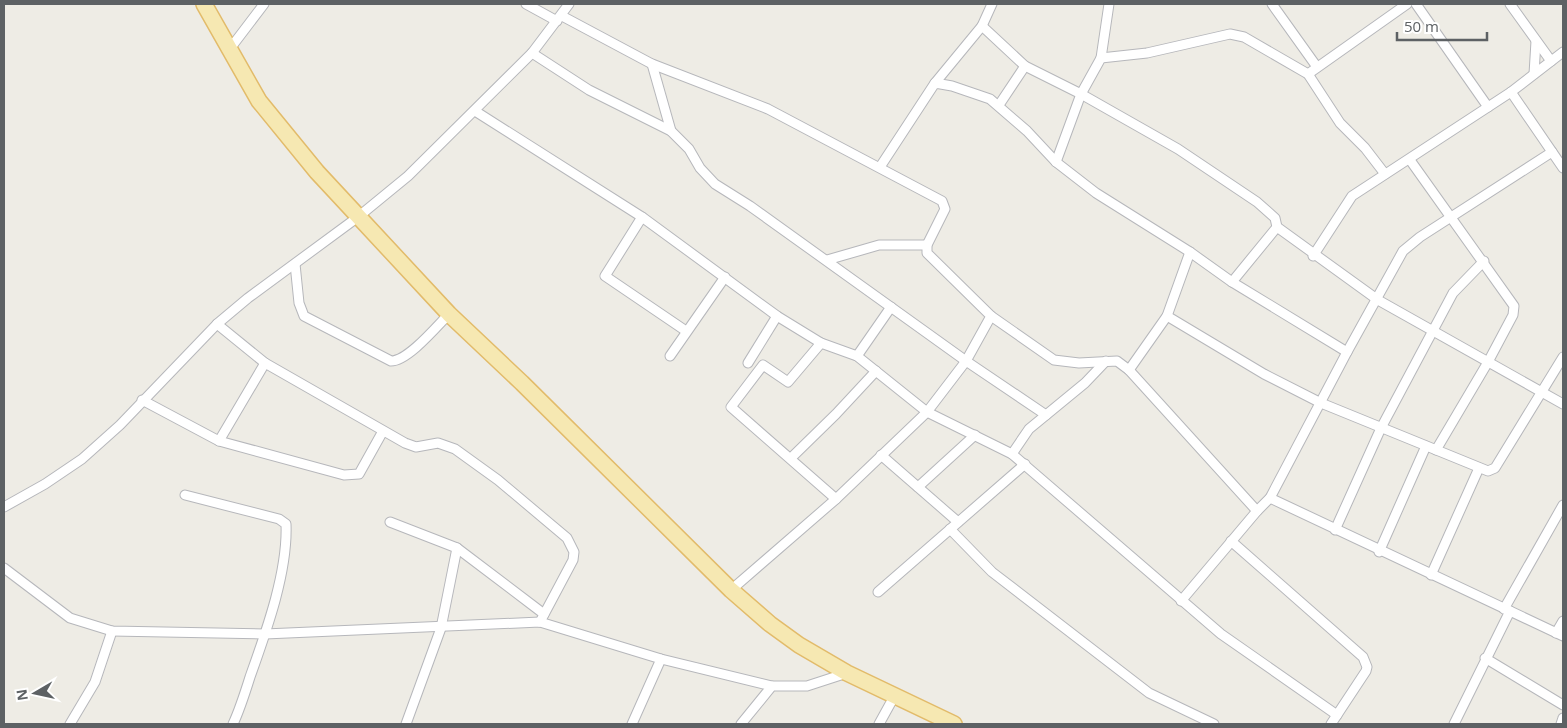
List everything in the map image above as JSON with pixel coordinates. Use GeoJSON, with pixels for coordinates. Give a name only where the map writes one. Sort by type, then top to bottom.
{"type":"FeatureCollection","features":[{"type":"Feature","properties":{"kind":"main road"},"geometry":{"type":"LineString","coordinates":[[204,4],[259,101],[287,138],[358,217],[449,314],[522,383],[731,590],[784,634],[847,673],[954,724]]}},
{"type":"Feature","properties":{"kind":"street"},"geometry":{"type":"LineString","coordinates":[[229,50],[264,4]]}},
{"type":"Feature","properties":{"kind":"street"},"geometry":{"type":"LineString","coordinates":[[526,4],[652,64],[768,109],[880,167],[944,204],[945,209],[927,245],[929,255],[991,316],[1048,358],[1061,362],[1117,361],[1129,370],[1256,510]]}},
{"type":"Feature","properties":{"kind":"street"},"geometry":{"type":"LineString","coordinates":[[4,507],[45,484],[82,459],[120,425],[217,324],[248,298],[358,217],[408,176],[532,53],[569,4]]}},
{"type":"Feature","properties":{"kind":"street"},"geometry":{"type":"LineString","coordinates":[[880,167],[935,83],[982,26],[992,4]]}},
{"type":"Feature","properties":{"kind":"street"},"geometry":{"type":"LineString","coordinates":[[1056,162],[1081,94],[1101,58],[1109,4]]}},
{"type":"Feature","properties":{"kind":"street"},"geometry":{"type":"LineString","coordinates":[[1272,4],[1317,67]]}},
{"type":"Feature","properties":{"kind":"street"},"geometry":{"type":"LineString","coordinates":[[1308,74],[1408,4]]}},
{"type":"Feature","properties":{"kind":"street"},"geometry":{"type":"LineString","coordinates":[[1416,4],[1488,107]]}},
{"type":"Feature","properties":{"kind":"street"},"geometry":{"type":"LineString","coordinates":[[1510,4],[1551,61]]}},
{"type":"Feature","properties":{"kind":"street"},"geometry":{"type":"LineString","coordinates":[[982,26],[1025,66],[1081,94],[1178,148],[1249,196],[1275,218],[1277,227],[1313,256],[1378,300],[1563,404]]}},
{"type":"Feature","properties":{"kind":"street"},"geometry":{"type":"LineString","coordinates":[[1101,58],[1156,51],[1230,34],[1244,37],[1308,74],[1340,124],[1365,148],[1385,174]]}},
{"type":"Feature","properties":{"kind":"street"},"geometry":{"type":"LineString","coordinates":[[1534,74],[1536,41]]}},
{"type":"Feature","properties":{"kind":"street"},"geometry":{"type":"LineString","coordinates":[[1313,256],[1352,196],[1410,160],[1511,92],[1563,52]]}},
{"type":"Feature","properties":{"kind":"street"},"geometry":{"type":"LineString","coordinates":[[532,53],[589,90],[671,131],[689,149],[700,168],[715,184],[826,260],[966,361],[1046,415]]}},
{"type":"Feature","properties":{"kind":"street"},"geometry":{"type":"LineString","coordinates":[[652,64],[671,131]]}},
{"type":"Feature","properties":{"kind":"street"},"geometry":{"type":"LineString","coordinates":[[999,105],[1025,66]]}},
{"type":"Feature","properties":{"kind":"street"},"geometry":{"type":"LineString","coordinates":[[935,83],[970,92],[999,105],[1056,162],[1096,193],[1190,252],[1232,282],[1347,352]]}},
{"type":"Feature","properties":{"kind":"street"},"geometry":{"type":"LineString","coordinates":[[1511,92],[1563,168]]}},
{"type":"Feature","properties":{"kind":"street"},"geometry":{"type":"LineString","coordinates":[[475,111],[642,217],[777,316],[821,342],[857,356],[927,412],[1012,454],[1221,634],[1336,715]]}},
{"type":"Feature","properties":{"kind":"street"},"geometry":{"type":"LineString","coordinates":[[1181,601],[1256,510],[1270,498],[1347,352],[1404,251],[1420,237],[1552,152]]}},
{"type":"Feature","properties":{"kind":"street"},"geometry":{"type":"LineString","coordinates":[[1410,160],[1484,261],[1514,306],[1513,316],[1436,450]]}},
{"type":"Feature","properties":{"kind":"street"},"geometry":{"type":"LineString","coordinates":[[642,217],[605,276],[686,331]]}},
{"type":"Feature","properties":{"kind":"street"},"geometry":{"type":"LineString","coordinates":[[1232,282],[1277,227]]}},
{"type":"Feature","properties":{"kind":"street"},"geometry":{"type":"LineString","coordinates":[[826,260],[879,245],[927,245]]}},
{"type":"Feature","properties":{"kind":"street"},"geometry":{"type":"LineString","coordinates":[[1129,370],[1167,316],[1190,252]]}},
{"type":"Feature","properties":{"kind":"street"},"geometry":{"type":"LineString","coordinates":[[1335,530],[1381,428],[1434,332],[1453,293],[1484,261]]}},
{"type":"Feature","properties":{"kind":"street"},"geometry":{"type":"LineString","coordinates":[[295,264],[299,304],[304,316],[392,361],[402,358],[413,350],[449,314]]}},
{"type":"Feature","properties":{"kind":"street"},"geometry":{"type":"LineString","coordinates":[[670,356],[725,277]]}},
{"type":"Feature","properties":{"kind":"street"},"geometry":{"type":"LineString","coordinates":[[857,356],[891,307]]}},
{"type":"Feature","properties":{"kind":"street"},"geometry":{"type":"LineString","coordinates":[[748,363],[777,316]]}},
{"type":"Feature","properties":{"kind":"street"},"geometry":{"type":"LineString","coordinates":[[731,590],[836,499],[927,412],[966,361],[991,316]]}},
{"type":"Feature","properties":{"kind":"street"},"geometry":{"type":"LineString","coordinates":[[1167,316],[1264,374],[1321,403],[1488,471],[1495,468],[1543,393],[1563,357]]}},
{"type":"Feature","properties":{"kind":"street"},"geometry":{"type":"LineString","coordinates":[[217,324],[265,363],[383,432],[410,446],[416,447],[438,443],[455,449],[498,480],[567,538],[574,552],[573,560],[542,618]]}},
{"type":"Feature","properties":{"kind":"street"},"geometry":{"type":"LineString","coordinates":[[821,342],[788,382],[763,366],[731,407],[836,499]]}},
{"type":"Feature","properties":{"kind":"street"},"geometry":{"type":"LineString","coordinates":[[1012,454],[1029,429],[1085,383],[1106,361]]}},
{"type":"Feature","properties":{"kind":"street"},"geometry":{"type":"LineString","coordinates":[[219,441],[265,363]]}},
{"type":"Feature","properties":{"kind":"street"},"geometry":{"type":"LineString","coordinates":[[791,458],[876,371]]}},
{"type":"Feature","properties":{"kind":"street"},"geometry":{"type":"LineString","coordinates":[[142,400],[219,441],[344,475],[356,476],[360,474],[383,432]]}},
{"type":"Feature","properties":{"kind":"street"},"geometry":{"type":"LineString","coordinates":[[918,487],[975,435]]}},
{"type":"Feature","properties":{"kind":"street"},"geometry":{"type":"LineString","coordinates":[[1379,552],[1426,446]]}},
{"type":"Feature","properties":{"kind":"street"},"geometry":{"type":"LineString","coordinates":[[881,455],[958,522]]}},
{"type":"Feature","properties":{"kind":"street"},"geometry":{"type":"LineString","coordinates":[[878,592],[1025,464]]}},
{"type":"Feature","properties":{"kind":"street"},"geometry":{"type":"LineString","coordinates":[[1430,575],[1479,468]]}},
{"type":"Feature","properties":{"kind":"street"},"geometry":{"type":"LineString","coordinates":[[185,495],[279,519],[286,524],[284,552],[266,634],[233,724]]}},
{"type":"Feature","properties":{"kind":"street"},"geometry":{"type":"LineString","coordinates":[[1270,498],[1379,552],[1560,635],[1563,621]]}},
{"type":"Feature","properties":{"kind":"street"},"geometry":{"type":"LineString","coordinates":[[1454,724],[1507,610],[1563,505]]}},
{"type":"Feature","properties":{"kind":"street"},"geometry":{"type":"LineString","coordinates":[[390,522],[457,548],[542,618],[661,659],[772,686],[807,686],[847,673]]}},
{"type":"Feature","properties":{"kind":"street"},"geometry":{"type":"LineString","coordinates":[[950,529],[992,572],[1149,693],[1214,724]]}},
{"type":"Feature","properties":{"kind":"street"},"geometry":{"type":"LineString","coordinates":[[1231,542],[1363,657],[1366,671],[1331,724]]}},
{"type":"Feature","properties":{"kind":"street"},"geometry":{"type":"LineString","coordinates":[[406,724],[441,628],[457,548]]}},
{"type":"Feature","properties":{"kind":"street"},"geometry":{"type":"LineString","coordinates":[[4,568],[70,618],[112,631],[266,634],[441,628],[542,618]]}},
{"type":"Feature","properties":{"kind":"street"},"geometry":{"type":"LineString","coordinates":[[70,724],[95,682],[112,631]]}},
{"type":"Feature","properties":{"kind":"street"},"geometry":{"type":"LineString","coordinates":[[1485,658],[1563,705]]}},
{"type":"Feature","properties":{"kind":"street"},"geometry":{"type":"LineString","coordinates":[[643,724],[633,722],[661,659]]}},
{"type":"Feature","properties":{"kind":"street"},"geometry":{"type":"LineString","coordinates":[[741,724],[772,686]]}},
{"type":"Feature","properties":{"kind":"street"},"geometry":{"type":"LineString","coordinates":[[878,724],[895,695]]}},
{"type":"Feature","properties":{"kind":"street"},"geometry":{"type":"LineString","coordinates":[[1561,724],[1563,718]]}}]}
